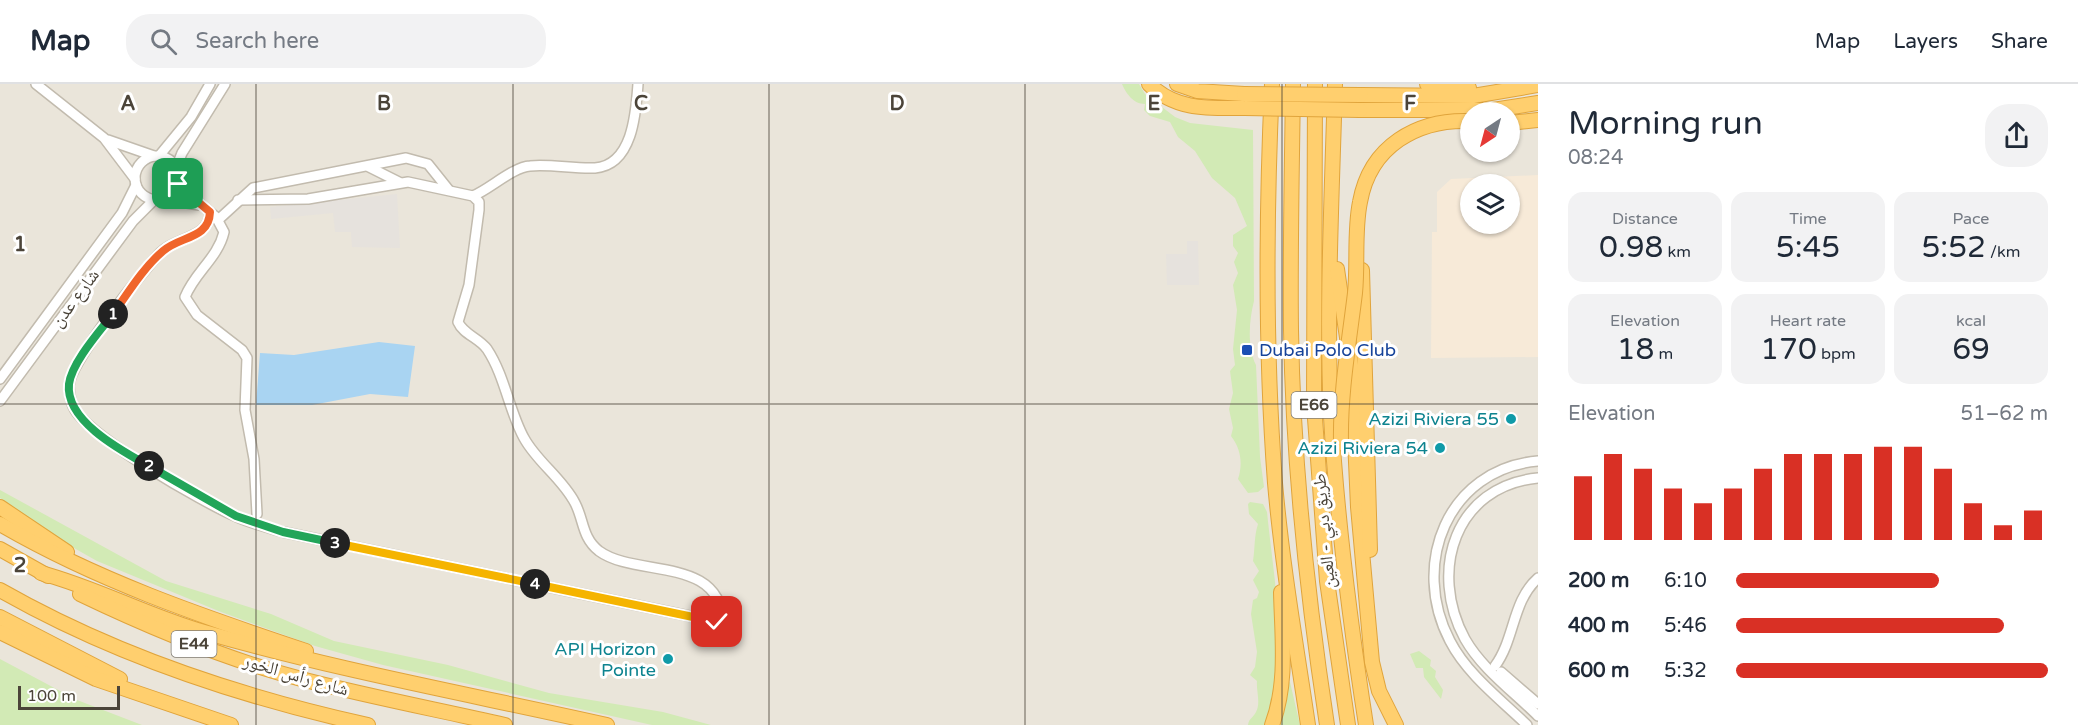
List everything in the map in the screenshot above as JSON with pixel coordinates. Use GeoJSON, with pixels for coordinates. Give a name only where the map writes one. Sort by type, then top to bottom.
{"type":"FeatureCollection","features":[{"type":"Feature","properties":{"kind":"highway"},"geometry":{"type":"LineString","coordinates":[[1149,84],[1160,94],[1181,105],[1361,95],[1473,96],[1538,85]]}},
{"type":"Feature","properties":{"kind":"highway"},"geometry":{"type":"LineString","coordinates":[[1177,84],[1197,91],[1244,101],[1360,110],[1493,110],[1538,103]]}},
{"type":"Feature","properties":{"kind":"highway"},"geometry":{"type":"LineString","coordinates":[[1272,84],[1269,360],[1275,481],[1282,554],[1308,725]]}},
{"type":"Feature","properties":{"kind":"highway","name":"طريق دبي - العين"},"geometry":{"type":"LineString","coordinates":[[1293,84],[1291,331],[1295,420],[1307,578],[1327,725]]}},
{"type":"Feature","properties":{"kind":"highway","name":"طريق دبي - العين"},"geometry":{"type":"LineString","coordinates":[[1315,84],[1314,405],[1327,581],[1348,725]]}},
{"type":"Feature","properties":{"kind":"highway"},"geometry":{"type":"LineString","coordinates":[[1335,84],[1329,260],[1331,415],[1345,594],[1366,725]]}},
{"type":"Feature","properties":{"kind":"highway"},"geometry":{"type":"LineString","coordinates":[[1427,84],[1498,92]]}},
{"type":"Feature","properties":{"kind":"highway"},"geometry":{"type":"LineString","coordinates":[[1520,114],[1538,110]]}},
{"type":"Feature","properties":{"kind":"highway"},"geometry":{"type":"LineString","coordinates":[[1520,122],[1538,120]]}},
{"type":"Feature","properties":{"kind":"highway"},"geometry":{"type":"LineString","coordinates":[[1357,667],[1341,443],[1342,395],[1355,288],[1359,203],[1366,181],[1379,159],[1394,143],[1412,130],[1429,124],[1460,122]]}},
{"type":"Feature","properties":{"kind":"highway"},"geometry":{"type":"LineString","coordinates":[[1332,201],[1338,285],[1352,372],[1358,507],[1375,676],[1384,705],[1396,725]]}},
{"type":"Feature","properties":{"kind":"highway"},"geometry":{"type":"LineString","coordinates":[[1358,224],[1371,579],[1368,597]]}},
{"type":"Feature","properties":{"kind":"highway"},"geometry":{"type":"LineString","coordinates":[[0,507],[61,549],[120,583]]}},
{"type":"Feature","properties":{"kind":"highway"},"geometry":{"type":"LineString","coordinates":[[0,524],[62,559],[120,583],[191,611],[379,676]]}},
{"type":"Feature","properties":{"kind":"highway","name":"شارع رأس الخور"},"geometry":{"type":"LineString","coordinates":[[0,549],[41,573],[145,625],[257,666],[351,691],[505,725]]}},
{"type":"Feature","properties":{"kind":"highway"},"geometry":{"type":"LineString","coordinates":[[1272,725],[1281,691],[1283,669],[1282,554]]}},
{"type":"Feature","properties":{"kind":"highway"},"geometry":{"type":"LineString","coordinates":[[41,573],[72,582],[182,626],[272,651],[608,725]]}},
{"type":"Feature","properties":{"kind":"highway","name":"شارع رأس الخور"},"geometry":{"type":"LineString","coordinates":[[0,590],[56,620],[172,668],[296,709],[368,725]]}},
{"type":"Feature","properties":{"kind":"highway"},"geometry":{"type":"LineString","coordinates":[[0,617],[89,665],[198,714]]}},
{"type":"Feature","properties":{"kind":"highway"},"geometry":{"type":"LineString","coordinates":[[0,632],[96,679],[231,725]]}},
{"type":"Feature","properties":{"kind":"street"},"geometry":{"type":"LineString","coordinates":[[36,84],[104,138],[147,197],[199,205]]}},
{"type":"Feature","properties":{"kind":"street"},"geometry":{"type":"LineString","coordinates":[[135,182],[138,166],[156,156],[191,117],[210,84]]}},
{"type":"Feature","properties":{"kind":"street"},"geometry":{"type":"LineString","coordinates":[[158,199],[174,191],[182,153],[225,84]]}},
{"type":"Feature","properties":{"kind":"street"},"geometry":{"type":"LineString","coordinates":[[473,196],[529,166],[597,168],[613,162],[628,138],[634,118],[638,84]]}},
{"type":"Feature","properties":{"kind":"street"},"geometry":{"type":"LineString","coordinates":[[104,138],[172,162],[199,205],[218,220],[224,232],[221,247],[197,274],[185,297],[197,315],[242,350],[247,358],[245,410],[254,459],[257,514]]}},
{"type":"Feature","properties":{"kind":"street"},"geometry":{"type":"LineString","coordinates":[[218,220],[247,191],[260,186],[406,158],[417,159],[432,168],[448,189]]}},
{"type":"Feature","properties":{"kind":"street"},"geometry":{"type":"LineString","coordinates":[[369,166],[399,182]]}},
{"type":"Feature","properties":{"kind":"street","name":"شارع عدن"},"geometry":{"type":"LineString","coordinates":[[0,379],[122,213],[135,182]]}},
{"type":"Feature","properties":{"kind":"street"},"geometry":{"type":"LineString","coordinates":[[210,212],[209,222],[202,231],[162,251],[137,280],[81,357],[69,384],[74,408],[107,442],[236,516],[283,532],[723,623],[718,602],[696,579],[681,573],[612,558],[594,547],[585,534],[582,518],[571,496],[524,440],[489,352],[458,322],[469,285],[480,210],[479,202],[473,196],[419,183],[399,182],[363,191],[308,199],[238,200]]}},
{"type":"Feature","properties":{"kind":"street","name":"شارع عدن"},"geometry":{"type":"LineString","coordinates":[[0,401],[133,221],[158,199]]}},
{"type":"Feature","properties":{"kind":"street"},"geometry":{"type":"LineString","coordinates":[[1527,725],[1478,678],[1455,650],[1441,619],[1433,576],[1438,541],[1447,520],[1460,501],[1492,475],[1513,466],[1538,461]]}},
{"type":"Feature","properties":{"kind":"street"},"geometry":{"type":"LineString","coordinates":[[1538,478],[1505,485],[1473,509],[1456,534],[1451,554],[1450,586],[1456,618],[1469,645],[1538,716]]}},
{"type":"Feature","properties":{"kind":"street"},"geometry":{"type":"LineString","coordinates":[[1495,666],[1504,651],[1521,600],[1538,578]]}},
{"type":"Feature","properties":{"kind":"street"},"geometry":{"type":"LineString","coordinates":[[1469,645],[1538,704]]}},
{"type":"Feature","properties":{"kind":"street"},"geometry":{"type":"LineString","coordinates":[[1510,680],[1514,692]]}},
{"type":"Feature","properties":{"kind":"shaded area"},"geometry":{"type":"Polygon","coordinates":[[[0,84],[1538,84],[1538,725],[0,725],[0,84]]]}},
{"type":"Feature","properties":{"kind":"shaded area"},"geometry":{"type":"Polygon","coordinates":[[[1538,175],[1538,357],[1431,358],[1432,232],[1437,232],[1437,192],[1451,179],[1460,179],[1460,234],[1520,234],[1520,176],[1538,175]]]}},
{"type":"Feature","properties":{"kind":"shaded area"},"geometry":{"type":"Polygon","coordinates":[[[397,194],[400,248],[352,247],[351,232],[335,232],[333,213],[271,219],[270,207],[397,194]]]}},
{"type":"Feature","properties":{"kind":"shaded area"},"geometry":{"type":"Polygon","coordinates":[[[1187,241],[1198,241],[1199,285],[1167,285],[1166,254],[1187,254],[1187,241]]]}},
{"type":"Feature","properties":{"kind":"green space"},"geometry":{"type":"Polygon","coordinates":[[[1122,84],[1139,84],[1145,94],[1175,117],[1190,123],[1253,130],[1254,301],[1250,333],[1251,350],[1256,365],[1260,457],[1264,487],[1258,492],[1248,493],[1238,479],[1240,457],[1231,436],[1233,428],[1229,409],[1233,393],[1230,371],[1235,365],[1233,349],[1237,310],[1233,285],[1238,273],[1234,262],[1238,253],[1233,246],[1233,235],[1247,226],[1235,198],[1212,178],[1195,151],[1178,137],[1170,122],[1150,116],[1144,110],[1145,104],[1134,100],[1122,84]]]}},
{"type":"Feature","properties":{"kind":"green space"},"geometry":{"type":"Polygon","coordinates":[[[0,490],[166,581],[271,614],[334,641],[448,665],[549,693],[663,712],[711,725],[652,725],[383,665],[315,646],[221,612],[97,561],[58,539],[0,498],[0,490]]]}},
{"type":"Feature","properties":{"kind":"green space"},"geometry":{"type":"Polygon","coordinates":[[[1250,502],[1263,504],[1267,512],[1279,628],[1279,674],[1275,698],[1266,725],[1248,725],[1256,712],[1258,701],[1257,681],[1250,675],[1255,667],[1257,652],[1251,614],[1253,600],[1257,598],[1259,592],[1253,580],[1259,571],[1253,561],[1258,524],[1249,514],[1248,504],[1250,502]]]}},
{"type":"Feature","properties":{"kind":"green space"},"geometry":{"type":"Polygon","coordinates":[[[1419,651],[1431,660],[1430,666],[1436,671],[1435,677],[1443,690],[1441,699],[1424,677],[1423,668],[1416,668],[1410,654],[1419,651]]]}},
{"type":"Feature","properties":{"kind":"green space"},"geometry":{"type":"Polygon","coordinates":[[[0,659],[77,700],[142,725],[0,725],[0,659]]]}},
{"type":"Feature","properties":{"kind":"green space"},"geometry":{"type":"Polygon","coordinates":[[[1290,682],[1300,725],[1276,725],[1287,683],[1290,682]]]}},
{"type":"Feature","properties":{"kind":"water"},"geometry":{"type":"Polygon","coordinates":[[[379,342],[415,346],[408,397],[370,394],[312,405],[256,405],[260,353],[294,355],[379,342]]]}},
{"type":"Feature","properties":{"kind":"place","name":"Dubai Polo Club"},"geometry":{"type":"Point","coordinates":[1247,350]}},
{"type":"Feature","properties":{"kind":"place","name":"Azizi Riviera 55"},"geometry":{"type":"Point","coordinates":[1511,419]}},
{"type":"Feature","properties":{"kind":"place","name":"Azizi Riviera 54"},"geometry":{"type":"Point","coordinates":[1440,448]}},
{"type":"Feature","properties":{"kind":"place","name":"API Horizon Pointe"},"geometry":{"type":"Point","coordinates":[668,659]}},
{"type":"Feature","properties":{"kind":"route"},"geometry":{"type":"LineString","coordinates":[[178,184],[178,176],[191,196],[210,212],[209,222],[202,231],[194,236],[187,237],[162,251],[137,280],[81,357],[69,384],[74,408],[107,442],[236,516],[283,532],[717,622]]}}]}
